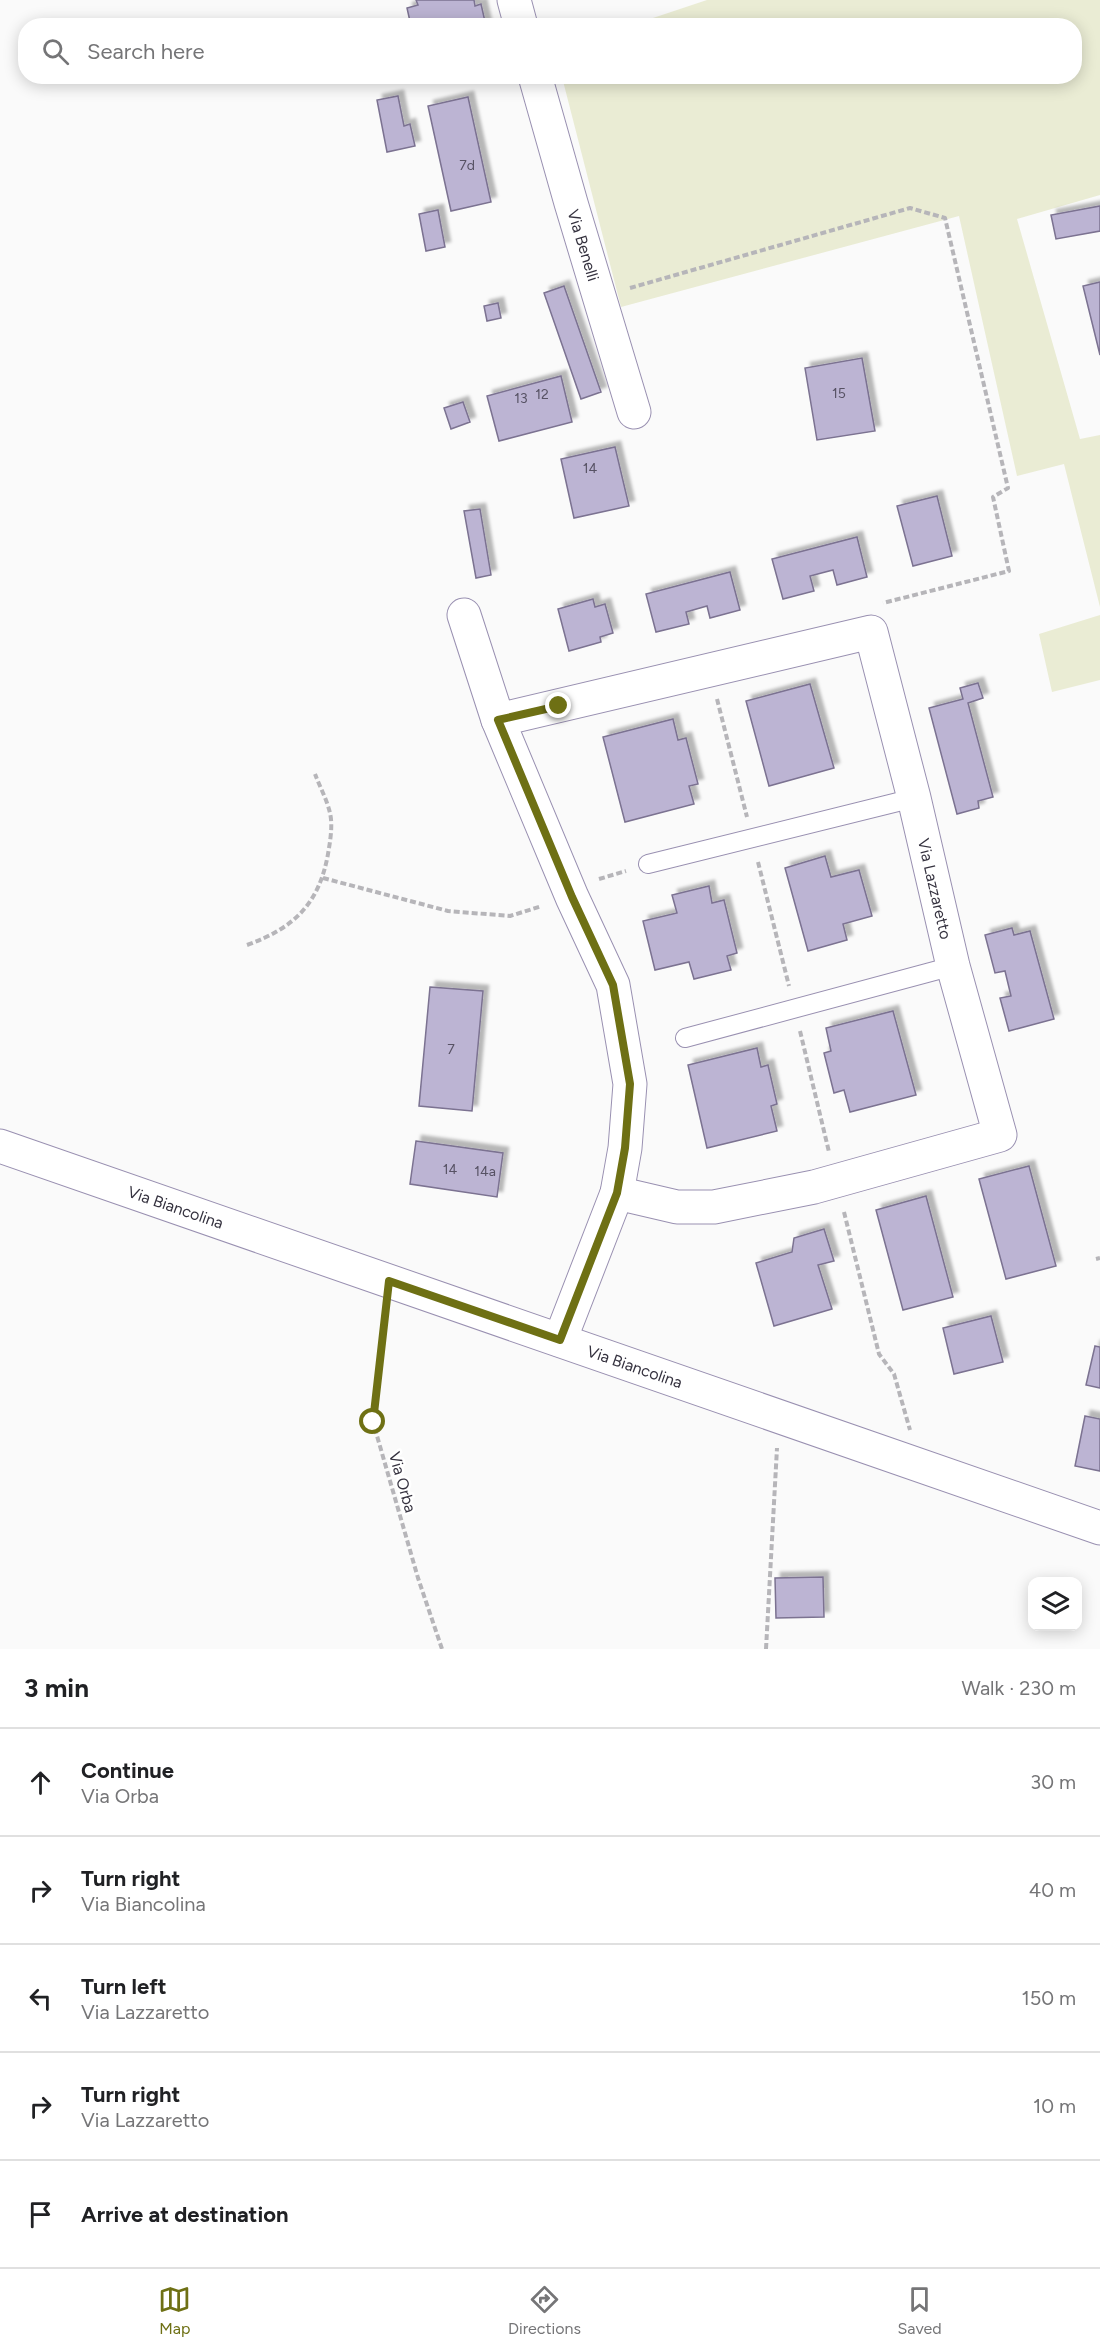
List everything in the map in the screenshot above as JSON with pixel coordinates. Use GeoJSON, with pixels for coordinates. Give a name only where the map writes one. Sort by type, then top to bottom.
{"type":"FeatureCollection","features":[{"type":"Feature","properties":{"kind":"street"},"geometry":{"type":"LineString","coordinates":[[514,0],[519,18]]}},
{"type":"Feature","properties":{"kind":"street","name":"Via Benelli"},"geometry":{"type":"LineString","coordinates":[[538,84],[571,203],[634,412]]}},
{"type":"Feature","properties":{"kind":"street"},"geometry":{"type":"LineString","coordinates":[[464,615],[498,720],[572,897],[613,985],[630,1084],[625,1148],[617,1193],[560,1340]]}},
{"type":"Feature","properties":{"kind":"street","name":"Via Lazzaretto"},"geometry":{"type":"LineString","coordinates":[[498,720],[871,632],[914,798],[953,966],[1000,1135],[814,1187],[714,1207],[677,1207],[617,1193]]}},
{"type":"Feature","properties":{"kind":"street","name":"Via Biancolina"},"geometry":{"type":"LineString","coordinates":[[0,1146],[1100,1528]]}},
{"type":"Feature","properties":{"kind":"lane"},"geometry":{"type":"LineString","coordinates":[[648,864],[914,798]]}},
{"type":"Feature","properties":{"kind":"lane"},"geometry":{"type":"LineString","coordinates":[[685,1038],[953,966]]}},
{"type":"Feature","properties":{"kind":"path"},"geometry":{"type":"LineString","coordinates":[[600,297],[910,208],[945,218],[1008,488],[993,497],[1009,571],[873,605]]}},
{"type":"Feature","properties":{"kind":"path"},"geometry":{"type":"LineString","coordinates":[[710,670],[879,1354],[894,1374],[916,1451],[914,1464]]}},
{"type":"Feature","properties":{"kind":"path"},"geometry":{"type":"LineString","coordinates":[[247,945],[267,938],[291,922],[307,907],[323,878],[330,840],[330,814],[315,774]]}},
{"type":"Feature","properties":{"kind":"path"},"geometry":{"type":"LineString","coordinates":[[323,878],[448,911],[510,916],[572,897],[592,881],[648,864]]}},
{"type":"Feature","properties":{"kind":"path","name":"Via Orba"},"geometry":{"type":"LineString","coordinates":[[389,1281],[373,1422],[418,1578],[442,1649]]}},
{"type":"Feature","properties":{"kind":"path"},"geometry":{"type":"LineString","coordinates":[[766,1649],[780,1417]]}},
{"type":"Feature","properties":{"kind":"green space"},"geometry":{"type":"Polygon","coordinates":[[[707,0],[1100,0],[1100,195],[1017,219],[1080,439],[1100,435],[1100,607],[1064,464],[1017,476],[959,216],[621,307],[564,84],[1082,84],[1082,18],[653,18],[707,0]]]}},
{"type":"Feature","properties":{"kind":"green space"},"geometry":{"type":"Polygon","coordinates":[[[1100,615],[1100,680],[1052,692],[1039,634],[1100,615]]]}},
{"type":"Feature","properties":{"kind":"building"},"geometry":{"type":"Polygon","coordinates":[[[416,0],[474,0],[475,6],[481,4],[484,18],[409,18],[407,8],[418,5],[416,0]]]}},
{"type":"Feature","properties":{"kind":"building"},"geometry":{"type":"Polygon","coordinates":[[[398,96],[404,126],[410,124],[415,146],[387,152],[377,100],[398,96]]]}},
{"type":"Feature","properties":{"kind":"building"},"geometry":{"type":"Polygon","coordinates":[[[468,97],[491,202],[451,211],[428,106],[468,97]]]}},
{"type":"Feature","properties":{"kind":"building"},"geometry":{"type":"Polygon","coordinates":[[[1100,206],[1100,231],[1056,239],[1051,215],[1100,206]]]}},
{"type":"Feature","properties":{"kind":"building"},"geometry":{"type":"Polygon","coordinates":[[[438,210],[445,247],[426,251],[419,214],[438,210]]]}},
{"type":"Feature","properties":{"kind":"building"},"geometry":{"type":"Polygon","coordinates":[[[1100,282],[1100,355],[1083,286],[1100,282]]]}},
{"type":"Feature","properties":{"kind":"building"},"geometry":{"type":"Polygon","coordinates":[[[564,286],[601,392],[581,399],[544,293],[564,286]]]}},
{"type":"Feature","properties":{"kind":"building"},"geometry":{"type":"Polygon","coordinates":[[[498,303],[501,318],[487,321],[484,306],[498,303]]]}},
{"type":"Feature","properties":{"kind":"building"},"geometry":{"type":"Polygon","coordinates":[[[862,358],[875,431],[817,440],[805,368],[862,358]]]}},
{"type":"Feature","properties":{"kind":"building"},"geometry":{"type":"Polygon","coordinates":[[[561,376],[572,422],[499,441],[487,396],[561,376]]]}},
{"type":"Feature","properties":{"kind":"building"},"geometry":{"type":"Polygon","coordinates":[[[463,402],[470,422],[451,429],[444,408],[463,402]]]}},
{"type":"Feature","properties":{"kind":"building"},"geometry":{"type":"Polygon","coordinates":[[[615,447],[629,506],[574,518],[561,459],[615,447]]]}},
{"type":"Feature","properties":{"kind":"building"},"geometry":{"type":"Polygon","coordinates":[[[937,496],[952,556],[913,566],[897,506],[937,496]]]}},
{"type":"Feature","properties":{"kind":"building"},"geometry":{"type":"Polygon","coordinates":[[[480,509],[491,575],[476,578],[464,511],[480,509]]]}},
{"type":"Feature","properties":{"kind":"building"},"geometry":{"type":"Polygon","coordinates":[[[857,537],[867,577],[837,585],[833,570],[810,576],[814,591],[783,599],[772,559],[857,537]]]}},
{"type":"Feature","properties":{"kind":"building"},"geometry":{"type":"Polygon","coordinates":[[[730,572],[740,610],[710,618],[707,606],[686,612],[689,624],[656,632],[646,594],[730,572]]]}},
{"type":"Feature","properties":{"kind":"building"},"geometry":{"type":"Polygon","coordinates":[[[593,599],[595,607],[605,604],[613,633],[600,637],[601,642],[569,651],[558,609],[593,599]]]}},
{"type":"Feature","properties":{"kind":"building"},"geometry":{"type":"Polygon","coordinates":[[[978,683],[983,698],[968,703],[993,797],[978,801],[979,808],[957,814],[929,708],[963,699],[960,688],[978,683]]]}},
{"type":"Feature","properties":{"kind":"building"},"geometry":{"type":"Polygon","coordinates":[[[810,684],[834,768],[769,786],[746,701],[810,684]]]}},
{"type":"Feature","properties":{"kind":"building"},"geometry":{"type":"Polygon","coordinates":[[[673,719],[678,740],[686,738],[698,784],[689,786],[694,804],[625,822],[603,737],[673,719]]]}},
{"type":"Feature","properties":{"kind":"building"},"geometry":{"type":"Polygon","coordinates":[[[825,856],[831,877],[859,870],[872,916],[843,924],[847,940],[808,951],[785,868],[825,856]]]}},
{"type":"Feature","properties":{"kind":"building"},"geometry":{"type":"Polygon","coordinates":[[[709,886],[712,903],[724,900],[737,953],[727,956],[731,970],[694,979],[689,962],[655,970],[643,921],[677,913],[672,895],[709,886]]]}},
{"type":"Feature","properties":{"kind":"building"},"geometry":{"type":"Polygon","coordinates":[[[1012,928],[1014,935],[1030,931],[1054,1019],[1009,1031],[1000,998],[1011,996],[1005,971],[995,973],[985,935],[1012,928]]]}},
{"type":"Feature","properties":{"kind":"building"},"geometry":{"type":"Polygon","coordinates":[[[430,987],[483,991],[472,1111],[419,1106],[430,987]]]}},
{"type":"Feature","properties":{"kind":"building"},"geometry":{"type":"Polygon","coordinates":[[[893,1011],[916,1095],[850,1112],[844,1090],[834,1093],[824,1053],[831,1051],[826,1028],[893,1011]]]}},
{"type":"Feature","properties":{"kind":"building"},"geometry":{"type":"Polygon","coordinates":[[[757,1048],[761,1067],[768,1065],[777,1104],[771,1106],[777,1131],[707,1148],[688,1065],[757,1048]]]}},
{"type":"Feature","properties":{"kind":"building"},"geometry":{"type":"Polygon","coordinates":[[[416,1141],[503,1153],[497,1197],[410,1184],[416,1141]]]}},
{"type":"Feature","properties":{"kind":"building"},"geometry":{"type":"Polygon","coordinates":[[[1029,1166],[1056,1266],[1006,1279],[979,1179],[1029,1166]]]}},
{"type":"Feature","properties":{"kind":"building"},"geometry":{"type":"Polygon","coordinates":[[[926,1196],[953,1297],[903,1310],[876,1210],[926,1196]]]}},
{"type":"Feature","properties":{"kind":"building"},"geometry":{"type":"Polygon","coordinates":[[[824,1229],[834,1261],[818,1265],[832,1309],[774,1326],[756,1263],[792,1252],[794,1238],[824,1229]]]}},
{"type":"Feature","properties":{"kind":"building"},"geometry":{"type":"Polygon","coordinates":[[[991,1316],[1003,1362],[954,1374],[943,1328],[991,1316]]]}},
{"type":"Feature","properties":{"kind":"building"},"geometry":{"type":"Polygon","coordinates":[[[1095,1346],[1100,1347],[1100,1388],[1086,1385],[1095,1346]]]}},
{"type":"Feature","properties":{"kind":"building"},"geometry":{"type":"Polygon","coordinates":[[[1085,1416],[1100,1419],[1100,1471],[1075,1466],[1085,1416]]]}},
{"type":"Feature","properties":{"kind":"building"},"geometry":{"type":"Polygon","coordinates":[[[823,1577],[824,1617],[776,1618],[775,1578],[823,1577]]]}},
{"type":"Feature","properties":{"kind":"route"},"geometry":{"type":"LineString","coordinates":[[373,1422],[389,1281],[560,1340],[617,1193],[625,1148],[630,1084],[613,985],[572,897],[498,720],[559,706]]}}]}
